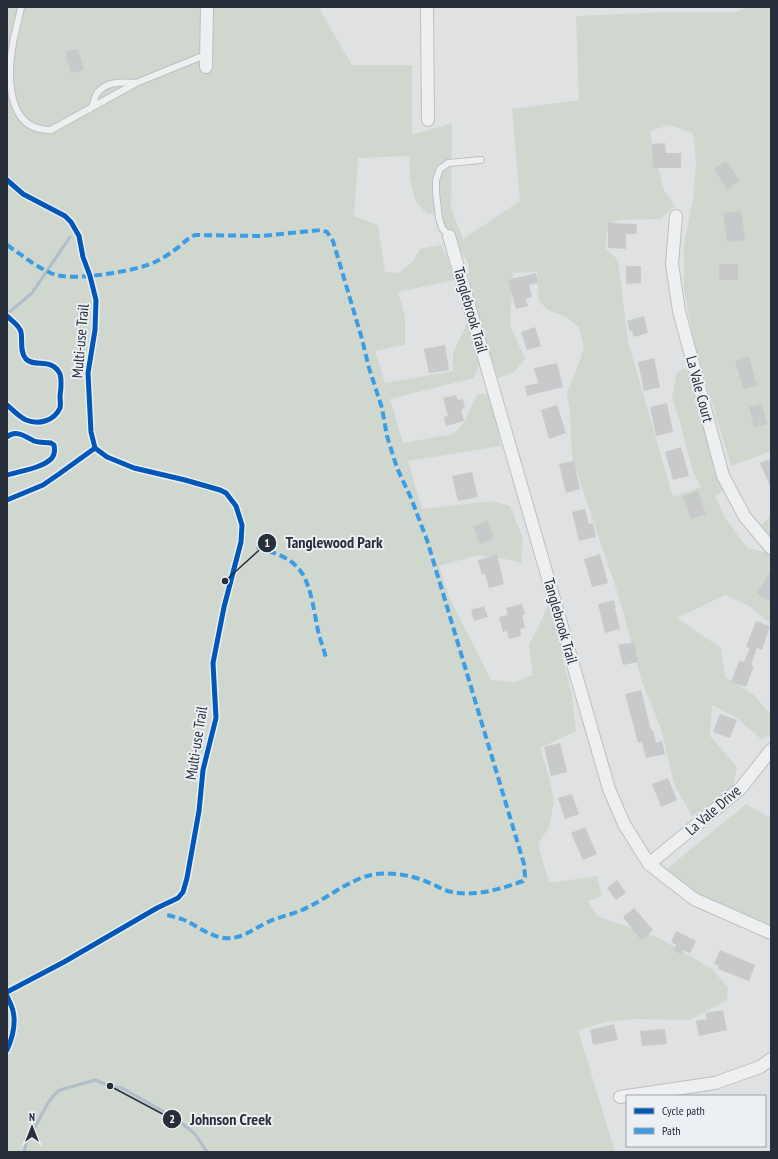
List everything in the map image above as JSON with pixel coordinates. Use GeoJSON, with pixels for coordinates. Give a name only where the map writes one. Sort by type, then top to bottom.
{"type":"FeatureCollection","features":[{"type":"Feature","properties":{"kind":"street"},"geometry":{"type":"LineString","coordinates":[[206,62],[207,7]]}},
{"type":"Feature","properties":{"kind":"street"},"geometry":{"type":"LineString","coordinates":[[427,7],[428,120]]}},
{"type":"Feature","properties":{"kind":"street","name":"La Vale Court"},"geometry":{"type":"LineString","coordinates":[[676,216],[672,264],[679,311],[723,476],[745,517],[771,548]]}},
{"type":"Feature","properties":{"kind":"street","name":"Tanglebrook Trail"},"geometry":{"type":"LineString","coordinates":[[449,236],[609,789],[624,824],[649,864],[694,899],[771,933]]}},
{"type":"Feature","properties":{"kind":"street","name":"La Vale Drive"},"geometry":{"type":"LineString","coordinates":[[649,864],[741,788],[771,750]]}},
{"type":"Feature","properties":{"kind":"street"},"geometry":{"type":"LineString","coordinates":[[634,1095],[715,1083],[760,1067],[771,1059]]}},
{"type":"Feature","properties":{"kind":"street"},"geometry":{"type":"LineString","coordinates":[[620,1097],[626,1096]]}},
{"type":"Feature","properties":{"kind":"lane"},"geometry":{"type":"LineString","coordinates":[[21,7],[13,41],[9,69],[13,98],[18,113],[24,121],[33,127],[42,130],[51,130],[136,83],[200,57],[206,62]]}},
{"type":"Feature","properties":{"kind":"lane"},"geometry":{"type":"LineString","coordinates":[[92,107],[99,91],[104,87],[120,82],[136,83]]}},
{"type":"Feature","properties":{"kind":"lane"},"geometry":{"type":"LineString","coordinates":[[449,236],[442,228],[439,218],[436,180],[440,169],[448,163],[481,160]]}},
{"type":"Feature","properties":{"kind":"shaded area"},"geometry":{"type":"Polygon","coordinates":[[[7,7],[320,7],[321,12],[352,65],[412,65],[412,135],[452,123],[451,208],[463,239],[520,201],[512,109],[579,100],[576,16],[668,12],[737,12],[746,7],[771,7],[771,451],[731,466],[695,346],[684,290],[684,245],[693,199],[696,161],[693,133],[669,125],[650,131],[664,190],[675,206],[660,219],[618,220],[608,227],[605,248],[618,260],[628,342],[673,497],[701,487],[693,472],[672,398],[677,372],[689,367],[726,488],[715,496],[725,518],[747,548],[768,553],[771,556],[771,624],[748,605],[725,595],[677,618],[721,648],[725,677],[754,695],[771,715],[771,735],[761,739],[737,718],[712,705],[710,736],[737,767],[732,791],[692,816],[674,784],[661,729],[642,682],[619,597],[572,457],[570,413],[567,393],[584,347],[579,327],[566,317],[548,310],[539,301],[537,272],[513,273],[510,325],[525,359],[514,372],[498,378],[472,300],[468,262],[432,213],[427,214],[415,200],[410,178],[409,156],[358,158],[354,216],[378,225],[385,272],[399,273],[413,261],[420,249],[441,245],[448,259],[455,280],[398,292],[405,316],[405,345],[375,351],[385,383],[453,371],[453,353],[467,323],[475,342],[479,365],[474,378],[390,399],[403,443],[453,434],[463,424],[477,395],[490,393],[501,446],[408,461],[422,509],[492,501],[510,506],[523,539],[521,563],[478,555],[439,566],[449,597],[491,680],[515,682],[533,675],[529,644],[538,628],[548,604],[556,617],[560,645],[572,696],[576,731],[540,748],[549,777],[554,801],[549,827],[538,844],[549,883],[597,876],[602,896],[588,901],[597,916],[659,938],[712,969],[728,988],[727,1000],[690,1020],[634,1019],[606,1022],[578,1030],[615,1152],[7,1152],[7,7]]]}},
{"type":"Feature","properties":{"kind":"shaded area"},"geometry":{"type":"Polygon","coordinates":[[[771,515],[771,538],[760,527],[771,515]]]}},
{"type":"Feature","properties":{"kind":"shaded area"},"geometry":{"type":"Polygon","coordinates":[[[746,804],[771,818],[771,928],[697,894],[667,869],[746,804]]]}},
{"type":"Feature","properties":{"kind":"building"},"geometry":{"type":"Polygon","coordinates":[[[78,49],[84,70],[71,73],[65,52],[78,49]]]}},
{"type":"Feature","properties":{"kind":"building"},"geometry":{"type":"Polygon","coordinates":[[[665,143],[666,153],[681,153],[681,168],[653,168],[652,144],[665,143]]]}},
{"type":"Feature","properties":{"kind":"building"},"geometry":{"type":"Polygon","coordinates":[[[726,161],[740,181],[727,190],[714,169],[726,161]]]}},
{"type":"Feature","properties":{"kind":"building"},"geometry":{"type":"Polygon","coordinates":[[[741,211],[745,240],[727,242],[723,213],[741,211]]]}},
{"type":"Feature","properties":{"kind":"building"},"geometry":{"type":"Polygon","coordinates":[[[608,223],[637,224],[636,234],[626,234],[626,249],[608,248],[608,223]]]}},
{"type":"Feature","properties":{"kind":"building"},"geometry":{"type":"Polygon","coordinates":[[[719,264],[738,264],[738,280],[719,280],[719,264]]]}},
{"type":"Feature","properties":{"kind":"building"},"geometry":{"type":"Polygon","coordinates":[[[626,266],[641,266],[641,283],[626,284],[626,266]]]}},
{"type":"Feature","properties":{"kind":"building"},"geometry":{"type":"Polygon","coordinates":[[[536,273],[538,283],[529,285],[532,297],[526,299],[528,306],[516,309],[508,280],[536,273]]]}},
{"type":"Feature","properties":{"kind":"building"},"geometry":{"type":"Polygon","coordinates":[[[644,316],[648,333],[634,337],[632,331],[630,331],[627,321],[644,316]]]}},
{"type":"Feature","properties":{"kind":"building"},"geometry":{"type":"Polygon","coordinates":[[[535,327],[541,346],[527,350],[521,332],[535,327]]]}},
{"type":"Feature","properties":{"kind":"building"},"geometry":{"type":"Polygon","coordinates":[[[445,345],[449,370],[429,373],[424,349],[445,345]]]}},
{"type":"Feature","properties":{"kind":"building"},"geometry":{"type":"Polygon","coordinates":[[[749,357],[757,386],[743,389],[735,361],[749,357]]]}},
{"type":"Feature","properties":{"kind":"building"},"geometry":{"type":"Polygon","coordinates":[[[654,358],[660,387],[644,391],[638,362],[654,358]]]}},
{"type":"Feature","properties":{"kind":"building"},"geometry":{"type":"Polygon","coordinates":[[[557,363],[563,387],[527,396],[525,386],[538,383],[534,368],[557,363]]]}},
{"type":"Feature","properties":{"kind":"building"},"geometry":{"type":"Polygon","coordinates":[[[456,395],[458,400],[463,399],[465,408],[461,409],[464,421],[446,426],[444,417],[448,416],[443,398],[456,395]]]}},
{"type":"Feature","properties":{"kind":"building"},"geometry":{"type":"Polygon","coordinates":[[[667,403],[673,432],[656,436],[650,407],[667,403]]]}},
{"type":"Feature","properties":{"kind":"building"},"geometry":{"type":"Polygon","coordinates":[[[762,404],[767,424],[754,427],[749,407],[762,404]]]}},
{"type":"Feature","properties":{"kind":"building"},"geometry":{"type":"Polygon","coordinates":[[[557,405],[566,433],[549,439],[541,410],[557,405]]]}},
{"type":"Feature","properties":{"kind":"building"},"geometry":{"type":"Polygon","coordinates":[[[681,447],[689,476],[673,480],[665,452],[681,447]]]}},
{"type":"Feature","properties":{"kind":"building"},"geometry":{"type":"Polygon","coordinates":[[[771,459],[771,488],[760,463],[771,459]]]}},
{"type":"Feature","properties":{"kind":"building"},"geometry":{"type":"Polygon","coordinates":[[[574,461],[580,489],[566,493],[559,464],[574,461]]]}},
{"type":"Feature","properties":{"kind":"building"},"geometry":{"type":"Polygon","coordinates":[[[472,472],[478,497],[458,501],[452,476],[472,472]]]}},
{"type":"Feature","properties":{"kind":"building"},"geometry":{"type":"Polygon","coordinates":[[[698,491],[706,514],[691,519],[683,496],[698,491]]]}},
{"type":"Feature","properties":{"kind":"building"},"geometry":{"type":"Polygon","coordinates":[[[585,509],[589,524],[593,523],[596,537],[579,541],[572,512],[585,509]]]}},
{"type":"Feature","properties":{"kind":"building"},"geometry":{"type":"Polygon","coordinates":[[[488,521],[494,538],[480,544],[473,526],[488,521]]]}},
{"type":"Feature","properties":{"kind":"building"},"geometry":{"type":"Polygon","coordinates":[[[600,554],[608,583],[592,587],[584,559],[600,554]]]}},
{"type":"Feature","properties":{"kind":"building"},"geometry":{"type":"Polygon","coordinates":[[[497,555],[504,584],[489,588],[485,574],[482,575],[478,560],[497,555]]]}},
{"type":"Feature","properties":{"kind":"building"},"geometry":{"type":"Polygon","coordinates":[[[771,571],[771,602],[757,593],[771,571]]]}},
{"type":"Feature","properties":{"kind":"building"},"geometry":{"type":"Polygon","coordinates":[[[614,600],[620,629],[605,633],[598,604],[614,600]]]}},
{"type":"Feature","properties":{"kind":"building"},"geometry":{"type":"Polygon","coordinates":[[[522,604],[525,614],[522,615],[525,628],[520,629],[521,636],[509,639],[507,631],[503,632],[499,617],[508,615],[506,608],[522,604]]]}},
{"type":"Feature","properties":{"kind":"building"},"geometry":{"type":"Polygon","coordinates":[[[484,606],[488,617],[474,621],[471,610],[484,606]]]}},
{"type":"Feature","properties":{"kind":"building"},"geometry":{"type":"Polygon","coordinates":[[[756,621],[770,626],[762,650],[757,648],[751,665],[754,666],[746,687],[731,682],[739,661],[744,662],[750,648],[746,647],[756,621]]]}},
{"type":"Feature","properties":{"kind":"building"},"geometry":{"type":"Polygon","coordinates":[[[634,642],[638,662],[623,665],[618,645],[634,642]]]}},
{"type":"Feature","properties":{"kind":"building"},"geometry":{"type":"Polygon","coordinates":[[[641,690],[651,730],[653,730],[656,743],[662,741],[665,754],[646,758],[642,742],[638,743],[625,694],[641,690]]]}},
{"type":"Feature","properties":{"kind":"building"},"geometry":{"type":"Polygon","coordinates":[[[720,714],[737,720],[730,738],[713,732],[720,714]]]}},
{"type":"Feature","properties":{"kind":"building"},"geometry":{"type":"Polygon","coordinates":[[[560,743],[567,772],[551,776],[544,747],[560,743]]]}},
{"type":"Feature","properties":{"kind":"building"},"geometry":{"type":"Polygon","coordinates":[[[668,778],[677,800],[661,807],[652,784],[668,778]]]}},
{"type":"Feature","properties":{"kind":"building"},"geometry":{"type":"Polygon","coordinates":[[[572,794],[579,814],[565,819],[558,798],[572,794]]]}},
{"type":"Feature","properties":{"kind":"building"},"geometry":{"type":"Polygon","coordinates":[[[585,827],[597,854],[583,860],[571,833],[585,827]]]}},
{"type":"Feature","properties":{"kind":"building"},"geometry":{"type":"Polygon","coordinates":[[[617,880],[626,893],[616,900],[607,888],[617,880]]]}},
{"type":"Feature","properties":{"kind":"building"},"geometry":{"type":"Polygon","coordinates":[[[634,908],[653,930],[641,940],[623,917],[634,908]]]}},
{"type":"Feature","properties":{"kind":"building"},"geometry":{"type":"Polygon","coordinates":[[[676,931],[696,941],[690,953],[683,950],[681,954],[674,951],[676,945],[671,942],[676,931]]]}},
{"type":"Feature","properties":{"kind":"building"},"geometry":{"type":"Polygon","coordinates":[[[720,950],[755,965],[749,981],[718,969],[719,966],[714,964],[720,950]]]}},
{"type":"Feature","properties":{"kind":"building"},"geometry":{"type":"Polygon","coordinates":[[[723,1010],[727,1030],[699,1036],[696,1021],[707,1019],[705,1013],[723,1010]]]}},
{"type":"Feature","properties":{"kind":"building"},"geometry":{"type":"Polygon","coordinates":[[[614,1024],[618,1040],[593,1045],[590,1030],[614,1024]]]}},
{"type":"Feature","properties":{"kind":"building"},"geometry":{"type":"Polygon","coordinates":[[[665,1029],[667,1044],[642,1046],[640,1031],[665,1029]]]}},
{"type":"Feature","properties":{"kind":"waterway"},"geometry":{"type":"LineString","coordinates":[[7,314],[32,293],[70,237]]}},
{"type":"Feature","properties":{"kind":"waterway"},"geometry":{"type":"LineString","coordinates":[[24,1152],[31,1133],[54,1095],[60,1090],[95,1080],[110,1086],[122,1088],[175,1118],[195,1134],[207,1152]]}},
{"type":"Feature","properties":{"kind":"marked path"},"geometry":{"type":"LineString","coordinates":[[7,245],[53,274],[74,277],[120,272],[155,262],[165,257],[195,235],[261,236],[321,230],[327,232],[333,241],[369,368],[382,408],[387,436],[397,468],[411,498],[427,540],[524,864],[525,876],[523,881],[506,887],[470,894],[444,890],[425,881],[405,875],[376,874],[367,876],[350,883],[303,909],[268,922],[241,936],[230,938],[218,937],[182,919],[167,915]]}},
{"type":"Feature","properties":{"kind":"marked path"},"geometry":{"type":"LineString","coordinates":[[257,547],[289,560],[303,574],[312,600],[319,635],[326,658]]}},
{"type":"Feature","properties":{"kind":"cycle path","name":"Multi-use Trail"},"geometry":{"type":"LineString","coordinates":[[7,180],[23,194],[65,216],[71,222],[79,236],[83,257],[90,276],[96,300],[95,330],[88,373],[91,432],[95,448],[107,457],[134,468],[185,480],[226,493],[236,506],[242,525],[241,542],[224,607],[213,663],[216,718],[203,770],[199,811],[187,878],[183,892],[178,898],[157,908],[64,962],[7,992]]}},
{"type":"Feature","properties":{"kind":"cycle path","name":"Multi-use Trail"},"geometry":{"type":"LineString","coordinates":[[7,316],[17,325],[20,330],[22,335],[23,353],[26,359],[29,362],[48,364],[57,369],[60,374],[61,382],[60,408],[54,416],[46,421],[36,422],[26,420],[7,405]]}},
{"type":"Feature","properties":{"kind":"cycle path"},"geometry":{"type":"LineString","coordinates":[[7,437],[14,434],[21,434],[36,442],[51,443],[54,445],[55,450],[52,458],[43,464],[31,469],[7,475]]}},
{"type":"Feature","properties":{"kind":"cycle path"},"geometry":{"type":"LineString","coordinates":[[7,500],[43,485],[95,448]]}},
{"type":"Feature","properties":{"kind":"cycle path"},"geometry":{"type":"LineString","coordinates":[[7,996],[13,1009],[14,1016],[12,1036],[7,1050]]}},
{"type":"Feature","properties":{"kind":"place","name":"Tanglewood Park"},"geometry":{"type":"Point","coordinates":[225,581]}},
{"type":"Feature","properties":{"kind":"place","name":"Johnson Creek"},"geometry":{"type":"Point","coordinates":[110,1086]}}]}
